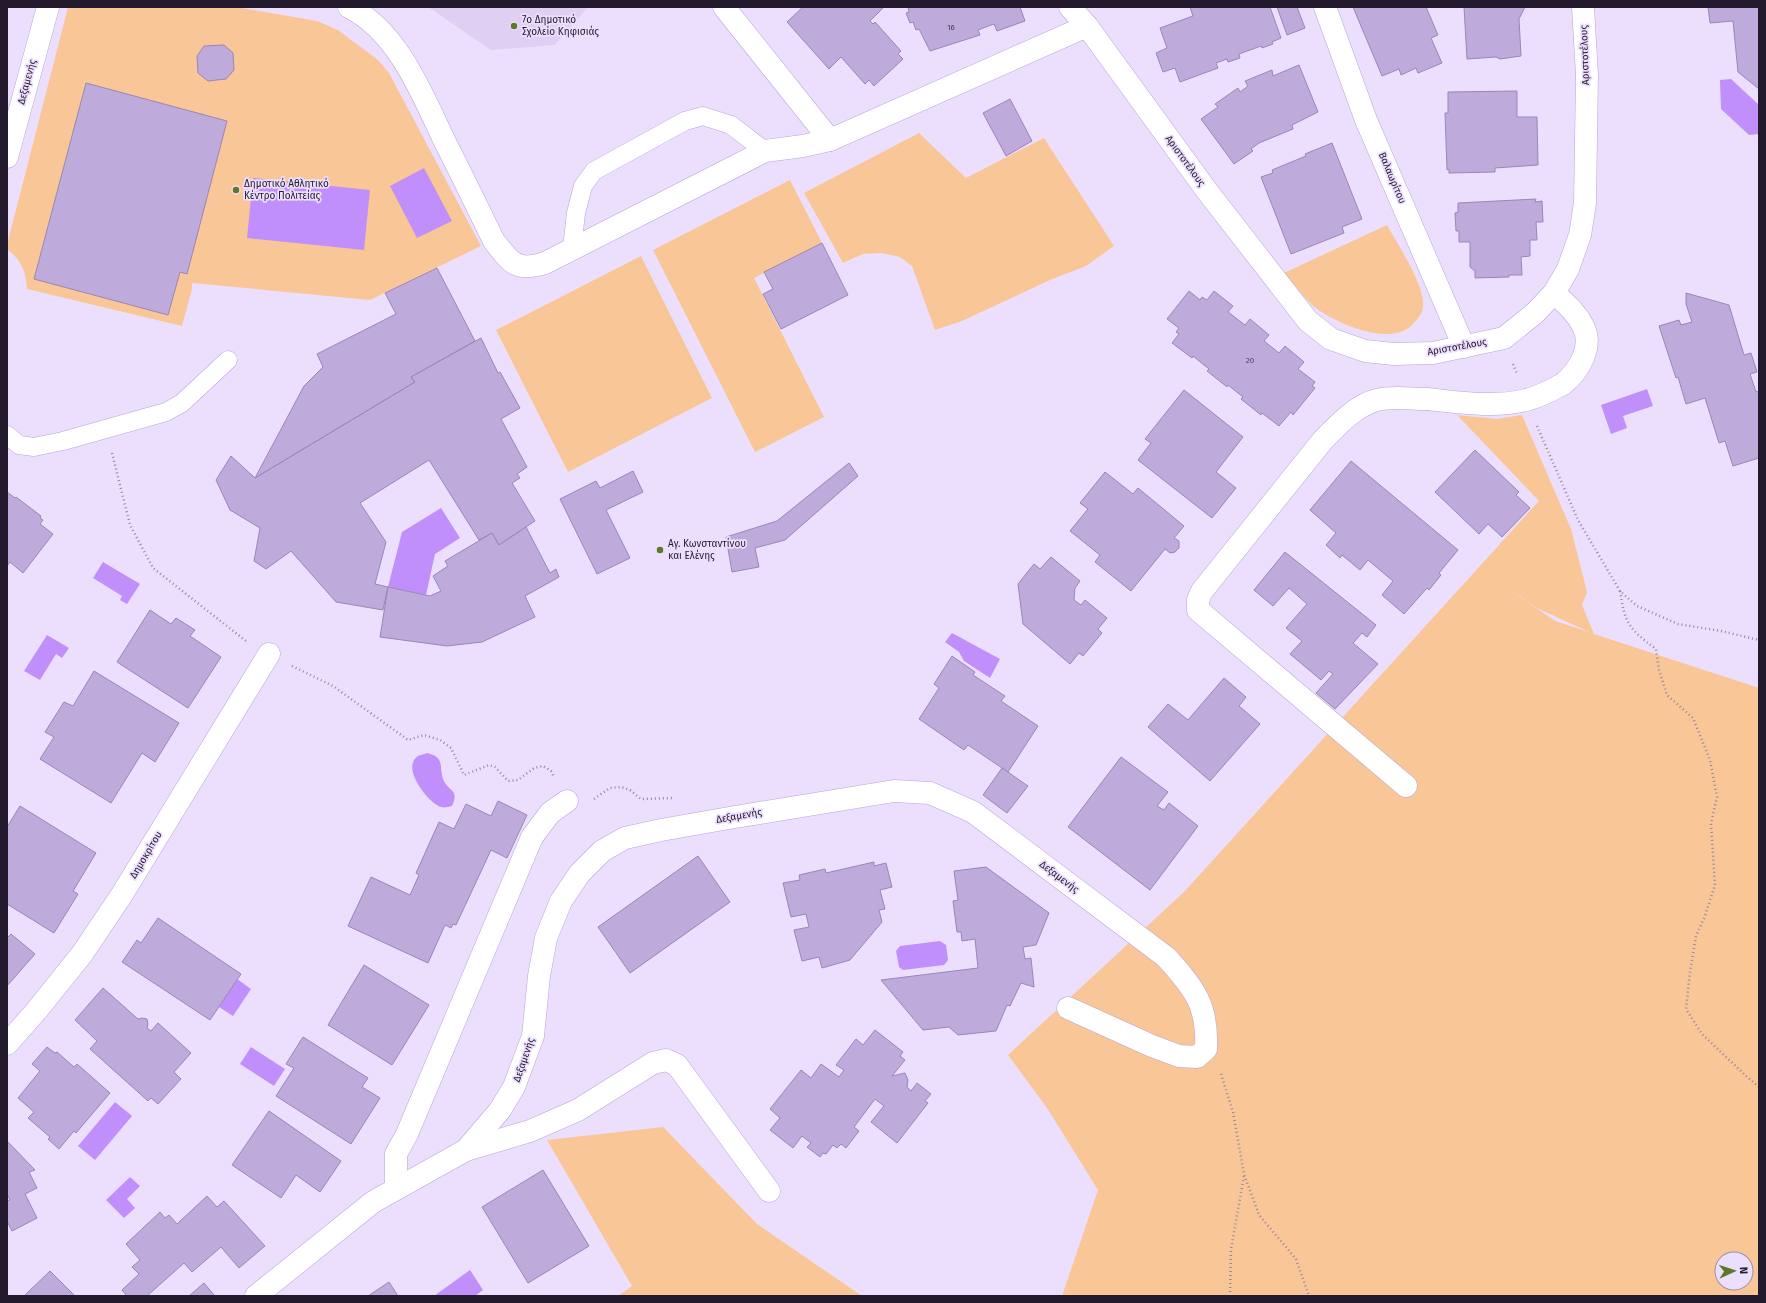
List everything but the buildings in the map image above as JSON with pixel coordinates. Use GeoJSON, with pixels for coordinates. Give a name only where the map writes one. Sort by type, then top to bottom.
{"type":"FeatureCollection","features":[{"type":"Feature","properties":{"kind":"street","name":"Δεξαμενής"},"geometry":{"type":"LineString","coordinates":[[7,157],[48,7]]}},
{"type":"Feature","properties":{"kind":"street"},"geometry":{"type":"LineString","coordinates":[[349,7],[367,18],[383,34],[403,60],[428,106],[494,241],[508,260],[516,265],[530,268],[545,263],[765,151],[803,146],[830,140],[1086,26]]}},
{"type":"Feature","properties":{"kind":"street"},"geometry":{"type":"LineString","coordinates":[[724,7],[830,140]]}},
{"type":"Feature","properties":{"kind":"street","name":"Αριστοτέλους"},"geometry":{"type":"LineString","coordinates":[[1070,7],[1086,26],[1207,191],[1308,320],[1331,339],[1365,352],[1394,354],[1425,353],[1464,347],[1504,338],[1536,314],[1554,293],[1568,269],[1580,235],[1585,203],[1587,75],[1583,7]]}},
{"type":"Feature","properties":{"kind":"street","name":"Βαλαωρίτου"},"geometry":{"type":"LineString","coordinates":[[1325,7],[1366,120],[1464,347]]}},
{"type":"Feature","properties":{"kind":"street"},"geometry":{"type":"LineString","coordinates":[[1406,786],[1198,610],[1198,600],[1202,591],[1323,440],[1339,423],[1357,410],[1376,400],[1390,398],[1478,403],[1512,402],[1538,396],[1564,384],[1574,374],[1583,358],[1586,347],[1586,334],[1584,326],[1573,310],[1554,293]]}},
{"type":"Feature","properties":{"kind":"street","name":"Δημοκρίτου"},"geometry":{"type":"LineString","coordinates":[[7,1044],[37,1010],[82,954],[121,896],[269,654]]}},
{"type":"Feature","properties":{"kind":"street","name":"Δεξαμενής"},"geometry":{"type":"LineString","coordinates":[[256,1296],[372,1202],[466,1150],[500,1110],[514,1087],[533,1036],[539,976],[546,938],[561,901],[580,873],[602,851],[625,838],[661,830],[894,791],[930,793],[973,812],[1166,957],[1189,982],[1204,1012],[1207,1034],[1206,1049]]}},
{"type":"Feature","properties":{"kind":"street"},"geometry":{"type":"LineString","coordinates":[[396,1188],[396,1154],[410,1127],[532,837],[550,813],[567,801]]}},
{"type":"Feature","properties":{"kind":"street"},"geometry":{"type":"LineString","coordinates":[[1068,1008],[1152,1046],[1179,1056],[1197,1057],[1206,1049]]}},
{"type":"Feature","properties":{"kind":"street"},"geometry":{"type":"LineString","coordinates":[[466,1150],[530,1131],[578,1110],[653,1063],[666,1060],[677,1065],[769,1191]]}},
{"type":"Feature","properties":{"kind":"lane"},"geometry":{"type":"LineString","coordinates":[[572,249],[576,213],[583,186],[594,171],[684,121],[703,116],[731,125],[765,151]]}},
{"type":"Feature","properties":{"kind":"lane"},"geometry":{"type":"LineString","coordinates":[[7,435],[19,445],[34,447],[63,441],[166,412],[182,403],[228,360]]}},
{"type":"Feature","properties":{"kind":"path"},"geometry":{"type":"LineString","coordinates":[[1504,338],[1519,380]]}},
{"type":"Feature","properties":{"kind":"path"},"geometry":{"type":"LineString","coordinates":[[1535,420],[1578,520],[1620,591],[1637,606],[1678,624],[1721,631],[1759,640]]}},
{"type":"Feature","properties":{"kind":"path"},"geometry":{"type":"LineString","coordinates":[[107,428],[130,525],[153,568],[242,639],[332,686],[408,740],[424,735],[440,740],[451,748],[464,775],[489,765],[495,767],[508,782],[518,780],[534,768],[543,766],[551,771],[560,792],[572,808],[578,809],[610,788],[621,787],[630,790],[641,799],[675,798]]}},
{"type":"Feature","properties":{"kind":"path"},"geometry":{"type":"LineString","coordinates":[[1620,591],[1624,614],[1635,633],[1656,648],[1659,670],[1667,694],[1693,718],[1710,760],[1717,797],[1711,823],[1715,885],[1705,916],[1696,936],[1686,1009],[1702,1034],[1759,1086]]}},
{"type":"Feature","properties":{"kind":"path"},"geometry":{"type":"LineString","coordinates":[[1206,1049],[1219,1068],[1233,1112],[1244,1174],[1259,1215],[1296,1259],[1309,1296]]}},
{"type":"Feature","properties":{"kind":"path"},"geometry":{"type":"LineString","coordinates":[[1230,1296],[1231,1249],[1244,1174]]}},
{"type":"Feature","properties":{"kind":"shaded area","name":"Δημοτικό Αθλητικό Κέντρο Πολιτείας"},"geometry":{"type":"Polygon","coordinates":[[[68,7],[236,7],[317,21],[338,30],[378,60],[389,73],[481,246],[370,300],[192,283],[192,289],[182,326],[27,289],[22,266],[16,257],[7,249],[7,245],[68,7]]]}},
{"type":"Feature","properties":{"kind":"shaded area","name":"7ο Δημοτικό Σχολείο Κηφισιάς"},"geometry":{"type":"Polygon","coordinates":[[[428,7],[588,7],[555,45],[491,50],[428,7]]]}},
{"type":"Feature","properties":{"kind":"shaded area"},"geometry":{"type":"Polygon","coordinates":[[[1731,79],[1759,105],[1759,134],[1749,135],[1721,109],[1720,80],[1731,79]]]}},
{"type":"Feature","properties":{"kind":"shaded area"},"geometry":{"type":"Polygon","coordinates":[[[919,133],[966,178],[1044,138],[1114,246],[1086,266],[1050,280],[962,321],[935,330],[912,266],[900,257],[882,253],[863,254],[843,263],[804,193],[919,133]]]}},
{"type":"Feature","properties":{"kind":"shaded area"},"geometry":{"type":"Polygon","coordinates":[[[424,168],[452,221],[417,238],[390,186],[424,168]]]}},
{"type":"Feature","properties":{"kind":"shaded area"},"geometry":{"type":"Polygon","coordinates":[[[253,178],[370,190],[364,250],[247,238],[253,178]]]}},
{"type":"Feature","properties":{"kind":"shaded area"},"geometry":{"type":"Polygon","coordinates":[[[790,180],[822,243],[754,278],[824,417],[755,452],[653,250],[790,180]]]}},
{"type":"Feature","properties":{"kind":"shaded area"},"geometry":{"type":"Polygon","coordinates":[[[1387,225],[1414,274],[1422,293],[1423,309],[1421,313],[1411,326],[1401,332],[1389,334],[1375,333],[1346,325],[1321,312],[1312,305],[1284,273],[1387,225]]]}},
{"type":"Feature","properties":{"kind":"shaded area"},"geometry":{"type":"Polygon","coordinates":[[[641,256],[712,398],[568,472],[496,330],[641,256]]]}},
{"type":"Feature","properties":{"kind":"shaded area"},"geometry":{"type":"Polygon","coordinates":[[[1647,389],[1653,406],[1623,416],[1627,428],[1611,434],[1601,405],[1647,389]]]}},
{"type":"Feature","properties":{"kind":"shaded area"},"geometry":{"type":"Polygon","coordinates":[[[1457,415],[1497,419],[1522,415],[1571,529],[1587,592],[1582,605],[1594,634],[1759,688],[1759,1296],[1062,1296],[1098,1190],[1047,1108],[1008,1055],[1184,892],[1539,501],[1457,415]],[[1506,587],[1555,621],[1589,632],[1537,608],[1506,587]]]}},
{"type":"Feature","properties":{"kind":"shaded area"},"geometry":{"type":"Polygon","coordinates":[[[441,508],[460,538],[435,554],[426,595],[388,587],[402,532],[441,508]]]}},
{"type":"Feature","properties":{"kind":"shaded area"},"geometry":{"type":"Polygon","coordinates":[[[103,562],[140,584],[127,604],[120,600],[122,596],[93,578],[103,562]]]}},
{"type":"Feature","properties":{"kind":"shaded area"},"geometry":{"type":"Polygon","coordinates":[[[952,633],[1000,659],[990,678],[964,661],[959,652],[945,642],[952,633]]]}},
{"type":"Feature","properties":{"kind":"shaded area"},"geometry":{"type":"Polygon","coordinates":[[[47,635],[69,648],[62,658],[56,654],[40,680],[24,671],[47,635]]]}},
{"type":"Feature","properties":{"kind":"shaded area"},"geometry":{"type":"Polygon","coordinates":[[[427,753],[437,757],[439,760],[443,779],[455,796],[452,806],[443,807],[432,802],[417,782],[412,767],[413,761],[418,756],[427,753]]]}},
{"type":"Feature","properties":{"kind":"shaded area"},"geometry":{"type":"Polygon","coordinates":[[[940,941],[946,945],[948,960],[944,965],[903,970],[899,967],[896,951],[900,946],[940,941]]]}},
{"type":"Feature","properties":{"kind":"shaded area"},"geometry":{"type":"Polygon","coordinates":[[[237,979],[251,989],[233,1016],[219,1007],[237,979]]]}},
{"type":"Feature","properties":{"kind":"shaded area"},"geometry":{"type":"Polygon","coordinates":[[[251,1047],[285,1069],[274,1086],[240,1064],[251,1047]]]}},
{"type":"Feature","properties":{"kind":"shaded area"},"geometry":{"type":"Polygon","coordinates":[[[115,1102],[132,1116],[95,1160],[78,1146],[115,1102]]]}},
{"type":"Feature","properties":{"kind":"shaded area"},"geometry":{"type":"Polygon","coordinates":[[[663,1127],[757,1224],[862,1296],[618,1296],[632,1286],[547,1140],[663,1127]]]}},
{"type":"Feature","properties":{"kind":"shaded area"},"geometry":{"type":"Polygon","coordinates":[[[130,1177],[140,1186],[127,1199],[135,1208],[124,1218],[106,1200],[130,1177]]]}},
{"type":"Feature","properties":{"kind":"shaded area"},"geometry":{"type":"Polygon","coordinates":[[[470,1270],[483,1290],[475,1296],[434,1296],[470,1270]]]}},
{"type":"Feature","properties":{"kind":"place","name":"7ο Δημοτικό Σχολείο Κηφισιάς"},"geometry":{"type":"Point","coordinates":[514,26]}},
{"type":"Feature","properties":{"kind":"place","name":"Δημοτικό Αθλητικό Κέντρο Πολιτείας"},"geometry":{"type":"Point","coordinates":[236,190]}},
{"type":"Feature","properties":{"kind":"place","name":"Αγ. Κωνσταντίνου και Ελένης"},"geometry":{"type":"Point","coordinates":[660,550]}}]}
